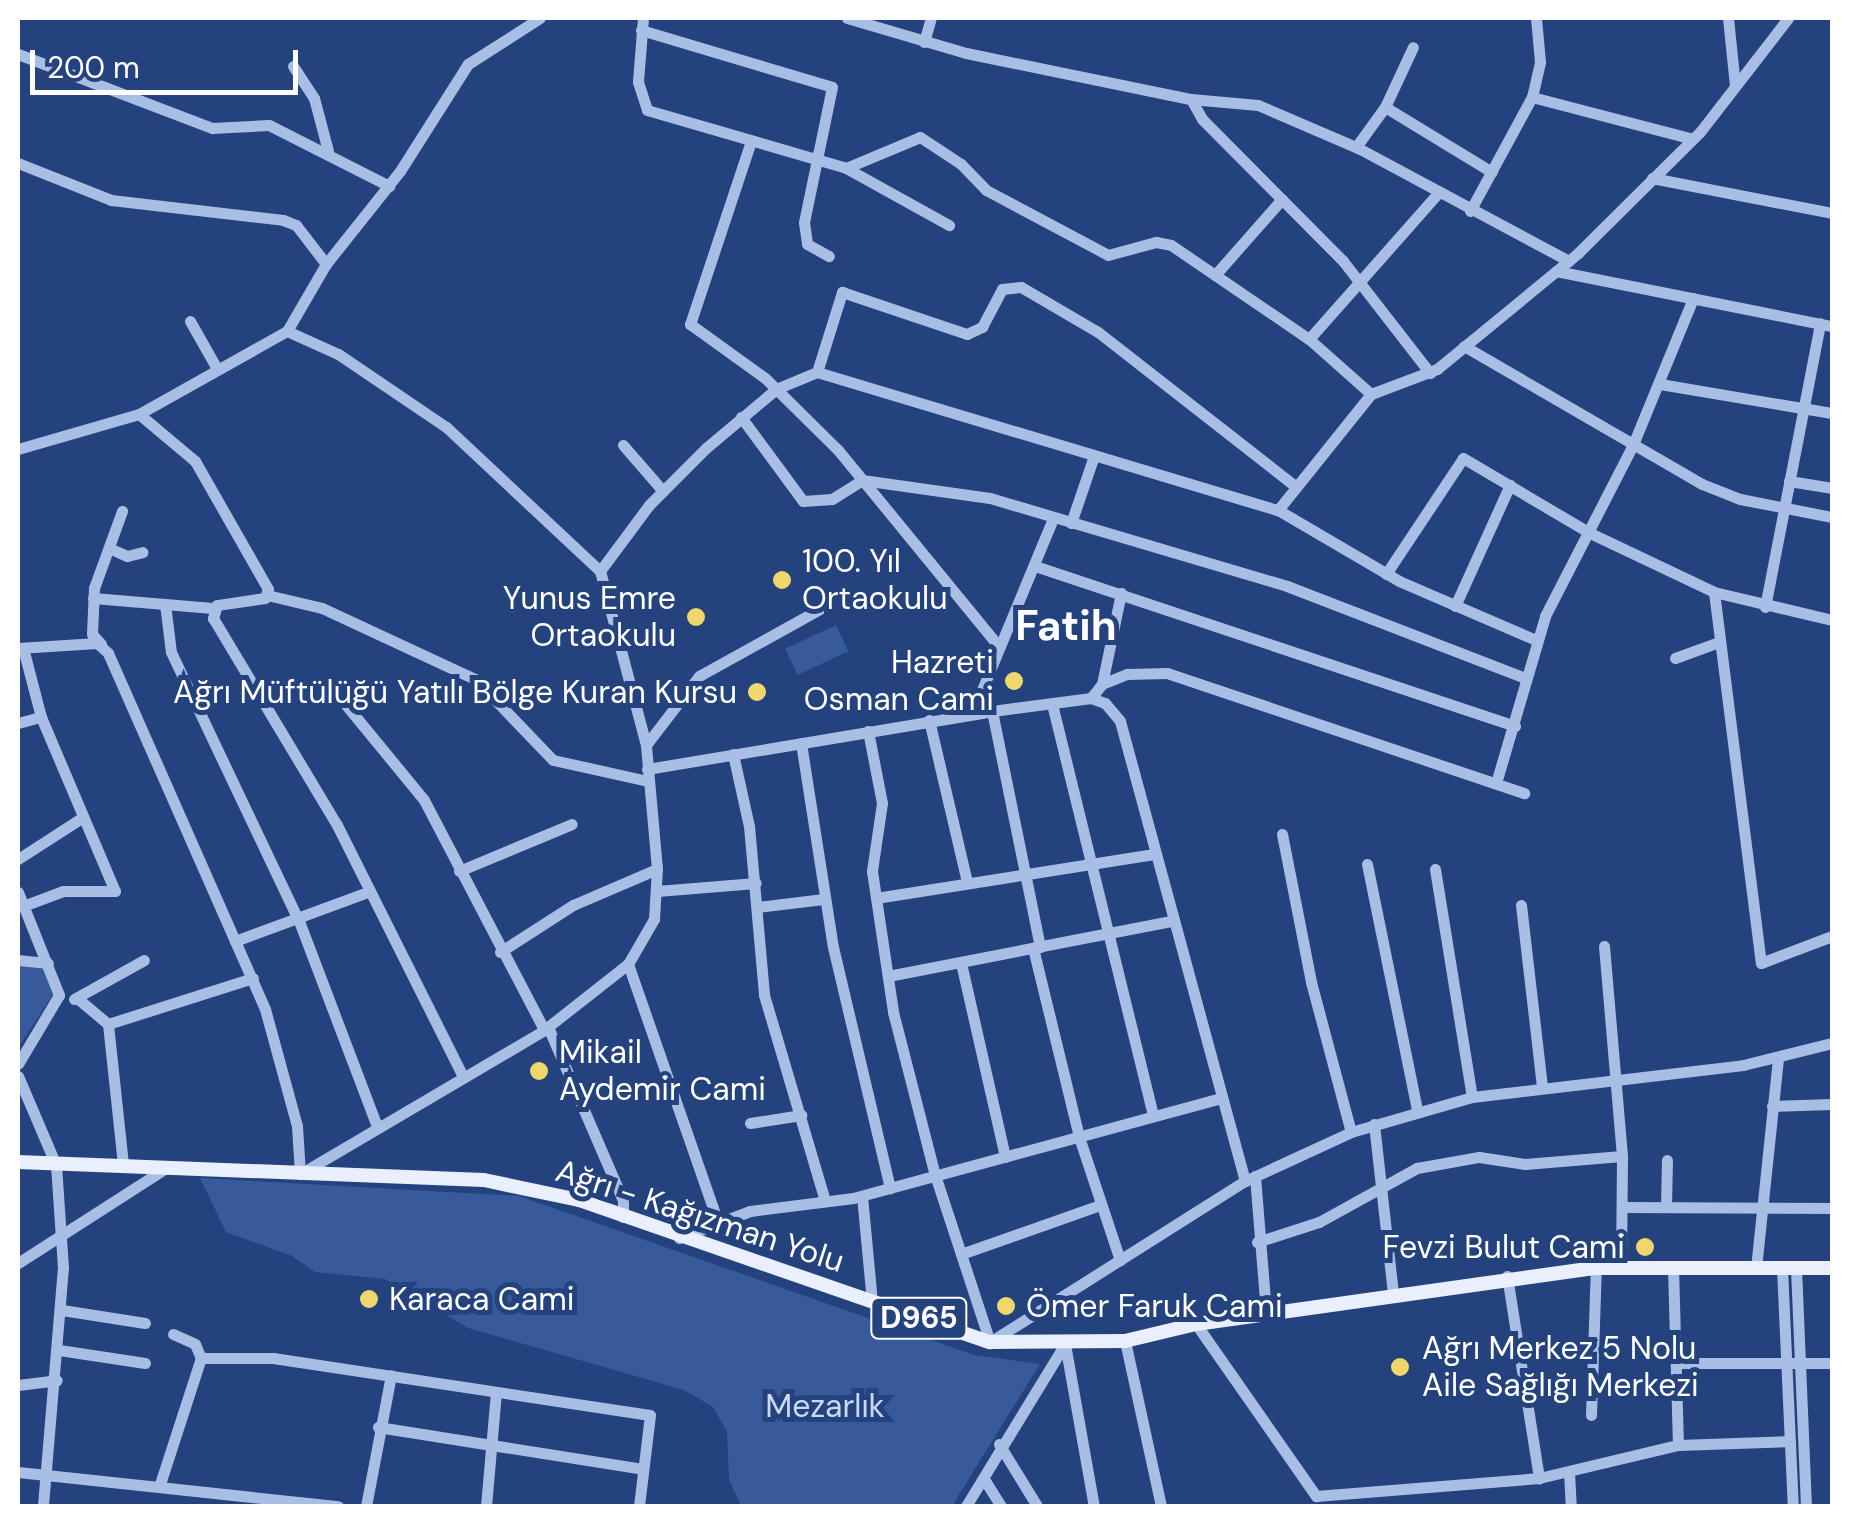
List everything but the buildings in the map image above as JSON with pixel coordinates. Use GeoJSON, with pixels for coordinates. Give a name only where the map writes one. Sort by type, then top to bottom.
{"type":"FeatureCollection","features":[{"type":"Feature","properties":{"kind":"main road","name":"Ağrı - Kağızman Yolu"},"geometry":{"type":"LineString","coordinates":[[18,1162],[484,1180],[579,1200],[678,1238],[990,1342],[1125,1341],[1266,1313],[1506,1276],[1596,1268],[1832,1268]]}},
{"type":"Feature","properties":{"kind":"street"},"geometry":{"type":"LineString","coordinates":[[18,449],[139,414],[216,367],[287,331],[326,264],[389,186],[468,64],[540,18]]}},
{"type":"Feature","properties":{"kind":"street"},"geometry":{"type":"LineString","coordinates":[[846,18],[924,42],[1192,99],[1258,105],[1356,147],[1470,211],[1569,260]]}},
{"type":"Feature","properties":{"kind":"street"},"geometry":{"type":"LineString","coordinates":[[924,42],[931,18]]}},
{"type":"Feature","properties":{"kind":"street"},"geometry":{"type":"LineString","coordinates":[[1470,211],[1532,97],[1540,62],[1536,18]]}},
{"type":"Feature","properties":{"kind":"street"},"geometry":{"type":"LineString","coordinates":[[1728,18],[1735,86]]}},
{"type":"Feature","properties":{"kind":"street"},"geometry":{"type":"LineString","coordinates":[[1278,510],[1294,485],[1371,394],[1430,373],[1569,260],[1693,139],[1788,18]]}},
{"type":"Feature","properties":{"kind":"street"},"geometry":{"type":"LineString","coordinates":[[829,256],[812,249],[804,231],[813,159],[832,88],[642,24],[638,82],[647,110],[750,144],[813,159],[846,168],[948,225]]}},
{"type":"Feature","properties":{"kind":"street"},"geometry":{"type":"LineString","coordinates":[[1356,147],[1385,107],[1414,47]]}},
{"type":"Feature","properties":{"kind":"street"},"geometry":{"type":"LineString","coordinates":[[18,54],[212,128],[258,121],[328,151],[389,186]]}},
{"type":"Feature","properties":{"kind":"street"},"geometry":{"type":"LineString","coordinates":[[292,66],[314,98],[328,151]]}},
{"type":"Feature","properties":{"kind":"street"},"geometry":{"type":"LineString","coordinates":[[1532,97],[1693,139]]}},
{"type":"Feature","properties":{"kind":"street"},"geometry":{"type":"LineString","coordinates":[[1192,99],[1202,119],[1361,282],[1430,373]]}},
{"type":"Feature","properties":{"kind":"street"},"geometry":{"type":"LineString","coordinates":[[1385,107],[1492,172]]}},
{"type":"Feature","properties":{"kind":"street"},"geometry":{"type":"LineString","coordinates":[[846,168],[920,137],[962,164],[986,190],[1108,254],[1164,243],[1310,339],[1371,394]]}},
{"type":"Feature","properties":{"kind":"street"},"geometry":{"type":"LineString","coordinates":[[750,144],[688,317],[776,390],[862,480],[1000,646]]}},
{"type":"Feature","properties":{"kind":"street"},"geometry":{"type":"LineString","coordinates":[[18,163],[111,200],[282,220],[296,225],[326,264]]}},
{"type":"Feature","properties":{"kind":"street"},"geometry":{"type":"LineString","coordinates":[[1652,178],[1832,213]]}},
{"type":"Feature","properties":{"kind":"street"},"geometry":{"type":"LineString","coordinates":[[1310,339],[1438,193]]}},
{"type":"Feature","properties":{"kind":"street"},"geometry":{"type":"LineString","coordinates":[[1215,275],[1282,198]]}},
{"type":"Feature","properties":{"kind":"street"},"geometry":{"type":"LineString","coordinates":[[1556,271],[1826,324],[1803,408],[1765,607]]}},
{"type":"Feature","properties":{"kind":"street"},"geometry":{"type":"LineString","coordinates":[[817,372],[842,292],[966,334],[982,327],[1002,289],[1020,287],[1098,332],[1294,485]]}},
{"type":"Feature","properties":{"kind":"street"},"geometry":{"type":"LineString","coordinates":[[1496,783],[1536,640],[1632,447],[1693,298]]}},
{"type":"Feature","properties":{"kind":"street"},"geometry":{"type":"LineString","coordinates":[[190,321],[216,367]]}},
{"type":"Feature","properties":{"kind":"street"},"geometry":{"type":"LineString","coordinates":[[122,511],[93,598],[92,634],[101,644],[254,978],[281,1057],[300,1174],[546,1029],[628,964],[645,944],[657,891],[646,745],[600,571],[446,428],[338,354],[287,331]]}},
{"type":"Feature","properties":{"kind":"street"},"geometry":{"type":"LineString","coordinates":[[1464,346],[1632,447],[1721,492],[1832,517]]}},
{"type":"Feature","properties":{"kind":"street"},"geometry":{"type":"LineString","coordinates":[[600,571],[664,491],[741,416],[776,390],[817,372],[1278,510],[1386,574],[1536,640]]}},
{"type":"Feature","properties":{"kind":"street"},"geometry":{"type":"LineString","coordinates":[[1660,384],[1832,413]]}},
{"type":"Feature","properties":{"kind":"street"},"geometry":{"type":"LineString","coordinates":[[139,414],[196,462],[267,594]]}},
{"type":"Feature","properties":{"kind":"street"},"geometry":{"type":"LineString","coordinates":[[741,416],[802,501],[832,499],[862,480],[990,498],[1288,586],[1525,678]]}},
{"type":"Feature","properties":{"kind":"street"},"geometry":{"type":"LineString","coordinates":[[623,445],[664,491]]}},
{"type":"Feature","properties":{"kind":"street"},"geometry":{"type":"LineString","coordinates":[[1071,523],[1094,456]]}},
{"type":"Feature","properties":{"kind":"street"},"geometry":{"type":"LineString","coordinates":[[1386,574],[1463,458],[1590,533],[1714,592],[1832,620]]}},
{"type":"Feature","properties":{"kind":"street"},"geometry":{"type":"LineString","coordinates":[[1789,481],[1832,488]]}},
{"type":"Feature","properties":{"kind":"street"},"geometry":{"type":"LineString","coordinates":[[1455,606],[1510,485]]}},
{"type":"Feature","properties":{"kind":"street"},"geometry":{"type":"LineString","coordinates":[[972,714],[1054,518]]}},
{"type":"Feature","properties":{"kind":"street"},"geometry":{"type":"LineString","coordinates":[[109,548],[127,556],[143,552]]}},
{"type":"Feature","properties":{"kind":"street"},"geometry":{"type":"LineString","coordinates":[[1035,566],[1515,726]]}},
{"type":"Feature","properties":{"kind":"street"},"geometry":{"type":"LineString","coordinates":[[1714,592],[1761,962],[1832,936]]}},
{"type":"Feature","properties":{"kind":"street"},"geometry":{"type":"LineString","coordinates":[[93,598],[213,608],[267,594],[322,608],[475,679],[553,760],[648,775],[802,742],[1092,698],[1102,684],[1122,593]]}},
{"type":"Feature","properties":{"kind":"street"},"geometry":{"type":"LineString","coordinates":[[166,604],[168,642],[184,685],[298,922],[377,1126]]}},
{"type":"Feature","properties":{"kind":"street"},"geometry":{"type":"LineString","coordinates":[[646,745],[699,676],[829,604]]}},
{"type":"Feature","properties":{"kind":"street"},"geometry":{"type":"LineString","coordinates":[[213,608],[215,623],[294,750],[370,891],[462,1076]]}},
{"type":"Feature","properties":{"kind":"street"},"geometry":{"type":"LineString","coordinates":[[1675,658],[1719,642]]}},
{"type":"Feature","properties":{"kind":"street"},"geometry":{"type":"LineString","coordinates":[[23,906],[63,891],[116,891],[80,819],[41,717],[20,648],[101,644]]}},
{"type":"Feature","properties":{"kind":"street"},"geometry":{"type":"LineString","coordinates":[[1102,684],[1168,672],[1524,794]]}},
{"type":"Feature","properties":{"kind":"street"},"geometry":{"type":"LineString","coordinates":[[328,683],[424,800],[500,952],[546,1029],[616,1182],[623,1217]]}},
{"type":"Feature","properties":{"kind":"street"},"geometry":{"type":"LineString","coordinates":[[1092,698],[1120,721],[1220,1098],[1250,1178],[1266,1313]]}},
{"type":"Feature","properties":{"kind":"street"},"geometry":{"type":"LineString","coordinates":[[1052,704],[1104,934],[1153,1114]]}},
{"type":"Feature","properties":{"kind":"street"},"geometry":{"type":"LineString","coordinates":[[992,711],[1028,870],[1036,948],[1079,1137],[1120,1260]]}},
{"type":"Feature","properties":{"kind":"street"},"geometry":{"type":"LineString","coordinates":[[18,723],[41,717]]}},
{"type":"Feature","properties":{"kind":"street"},"geometry":{"type":"LineString","coordinates":[[929,720],[968,882]]}},
{"type":"Feature","properties":{"kind":"street"},"geometry":{"type":"LineString","coordinates":[[868,731],[881,787],[872,843],[888,976],[935,1175],[990,1342],[1250,1178],[1351,1132],[1472,1097],[1618,1082],[1778,1058],[1832,1043]]}},
{"type":"Feature","properties":{"kind":"street"},"geometry":{"type":"LineString","coordinates":[[802,742],[824,899],[890,1188]]}},
{"type":"Feature","properties":{"kind":"street"},"geometry":{"type":"LineString","coordinates":[[733,754],[756,883],[764,995],[825,1201]]}},
{"type":"Feature","properties":{"kind":"street"},"geometry":{"type":"LineString","coordinates":[[18,860],[80,819]]}},
{"type":"Feature","properties":{"kind":"street"},"geometry":{"type":"LineString","coordinates":[[459,872],[572,824]]}},
{"type":"Feature","properties":{"kind":"street"},"geometry":{"type":"LineString","coordinates":[[1282,834],[1310,982],[1351,1132]]}},
{"type":"Feature","properties":{"kind":"street"},"geometry":{"type":"LineString","coordinates":[[876,898],[1028,870],[1153,854]]}},
{"type":"Feature","properties":{"kind":"street"},"geometry":{"type":"LineString","coordinates":[[1366,864],[1417,1110]]}},
{"type":"Feature","properties":{"kind":"street"},"geometry":{"type":"LineString","coordinates":[[1436,869],[1472,1097]]}},
{"type":"Feature","properties":{"kind":"street"},"geometry":{"type":"LineString","coordinates":[[500,952],[573,905],[656,870]]}},
{"type":"Feature","properties":{"kind":"street"},"geometry":{"type":"LineString","coordinates":[[657,891],[756,883]]}},
{"type":"Feature","properties":{"kind":"street"},"geometry":{"type":"LineString","coordinates":[[235,940],[298,922],[370,891]]}},
{"type":"Feature","properties":{"kind":"street"},"geometry":{"type":"LineString","coordinates":[[18,892],[59,995],[18,1064]]}},
{"type":"Feature","properties":{"kind":"street"},"geometry":{"type":"LineString","coordinates":[[757,908],[824,899]]}},
{"type":"Feature","properties":{"kind":"street"},"geometry":{"type":"LineString","coordinates":[[1521,906],[1542,1088]]}},
{"type":"Feature","properties":{"kind":"street"},"geometry":{"type":"LineString","coordinates":[[888,976],[1170,921]]}},
{"type":"Feature","properties":{"kind":"street"},"geometry":{"type":"LineString","coordinates":[[1604,946],[1622,1156],[1621,1266]]}},
{"type":"Feature","properties":{"kind":"street"},"geometry":{"type":"LineString","coordinates":[[18,960],[48,963]]}},
{"type":"Feature","properties":{"kind":"street"},"geometry":{"type":"LineString","coordinates":[[76,998],[144,960]]}},
{"type":"Feature","properties":{"kind":"street"},"geometry":{"type":"LineString","coordinates":[[961,963],[1005,1157]]}},
{"type":"Feature","properties":{"kind":"street"},"geometry":{"type":"LineString","coordinates":[[628,964],[717,1220]]}},
{"type":"Feature","properties":{"kind":"street"},"geometry":{"type":"LineString","coordinates":[[108,1024],[254,978]]}},
{"type":"Feature","properties":{"kind":"street"},"geometry":{"type":"LineString","coordinates":[[59,995],[76,998],[108,1024],[123,1165]]}},
{"type":"Feature","properties":{"kind":"street"},"geometry":{"type":"LineString","coordinates":[[1756,1268],[1778,1058]]}},
{"type":"Feature","properties":{"kind":"street"},"geometry":{"type":"LineString","coordinates":[[18,1076],[56,1164],[61,1238],[62,1310],[44,1506]]}},
{"type":"Feature","properties":{"kind":"street"},"geometry":{"type":"LineString","coordinates":[[678,1238],[717,1220],[862,1196],[1220,1098]]}},
{"type":"Feature","properties":{"kind":"street"},"geometry":{"type":"LineString","coordinates":[[1772,1106],[1832,1104]]}},
{"type":"Feature","properties":{"kind":"street"},"geometry":{"type":"LineString","coordinates":[[750,1123],[801,1115]]}},
{"type":"Feature","properties":{"kind":"street"},"geometry":{"type":"LineString","coordinates":[[1374,1124],[1392,1294]]}},
{"type":"Feature","properties":{"kind":"street"},"geometry":{"type":"LineString","coordinates":[[1257,1242],[1320,1222],[1380,1183],[1459,1159],[1525,1164],[1622,1156]]}},
{"type":"Feature","properties":{"kind":"street"},"geometry":{"type":"LineString","coordinates":[[1666,1206],[1667,1160]]}},
{"type":"Feature","properties":{"kind":"street"},"geometry":{"type":"LineString","coordinates":[[18,1262],[169,1166]]}},
{"type":"Feature","properties":{"kind":"street"},"geometry":{"type":"LineString","coordinates":[[862,1196],[872,1302]]}},
{"type":"Feature","properties":{"kind":"street"},"geometry":{"type":"LineString","coordinates":[[961,1254],[1100,1205]]}},
{"type":"Feature","properties":{"kind":"street"},"geometry":{"type":"LineString","coordinates":[[1624,1207],[1832,1208]]}},
{"type":"Feature","properties":{"kind":"street"},"geometry":{"type":"LineString","coordinates":[[1673,1267],[1678,1445]]}},
{"type":"Feature","properties":{"kind":"street"},"geometry":{"type":"LineString","coordinates":[[1591,1414],[1596,1268]]}},
{"type":"Feature","properties":{"kind":"street"},"geometry":{"type":"LineString","coordinates":[[1789,1268],[1806,1506]]}},
{"type":"Feature","properties":{"kind":"street"},"geometry":{"type":"LineString","coordinates":[[1506,1276],[1539,1478]]}},
{"type":"Feature","properties":{"kind":"street"},"geometry":{"type":"LineString","coordinates":[[62,1310],[145,1323]]}},
{"type":"Feature","properties":{"kind":"street"},"geometry":{"type":"LineString","coordinates":[[1196,1324],[1315,1502],[1539,1478],[1678,1445],[1790,1441]]}},
{"type":"Feature","properties":{"kind":"street"},"geometry":{"type":"LineString","coordinates":[[158,1487],[201,1358],[194,1344],[173,1334]]}},
{"type":"Feature","properties":{"kind":"street"},"geometry":{"type":"LineString","coordinates":[[1125,1341],[1161,1506]]}},
{"type":"Feature","properties":{"kind":"street"},"geometry":{"type":"LineString","coordinates":[[966,1506],[999,1444],[1065,1344]]}},
{"type":"Feature","properties":{"kind":"street"},"geometry":{"type":"LineString","coordinates":[[1065,1344],[1094,1506]]}},
{"type":"Feature","properties":{"kind":"street"},"geometry":{"type":"LineString","coordinates":[[59,1350],[146,1363]]}},
{"type":"Feature","properties":{"kind":"street"},"geometry":{"type":"LineString","coordinates":[[201,1358],[273,1358],[650,1416],[639,1506]]}},
{"type":"Feature","properties":{"kind":"street"},"geometry":{"type":"LineString","coordinates":[[1792,1506],[1793,1362]]}},
{"type":"Feature","properties":{"kind":"street"},"geometry":{"type":"LineString","coordinates":[[1678,1363],[1832,1363]]}},
{"type":"Feature","properties":{"kind":"street"},"geometry":{"type":"LineString","coordinates":[[366,1506],[391,1375]]}},
{"type":"Feature","properties":{"kind":"street"},"geometry":{"type":"LineString","coordinates":[[18,1385],[56,1380]]}},
{"type":"Feature","properties":{"kind":"street"},"geometry":{"type":"LineString","coordinates":[[486,1506],[496,1392]]}},
{"type":"Feature","properties":{"kind":"street"},"geometry":{"type":"LineString","coordinates":[[378,1428],[644,1470]]}},
{"type":"Feature","properties":{"kind":"street"},"geometry":{"type":"LineString","coordinates":[[999,1444],[1038,1506]]}},
{"type":"Feature","properties":{"kind":"street"},"geometry":{"type":"LineString","coordinates":[[18,1472],[338,1506]]}},
{"type":"Feature","properties":{"kind":"street"},"geometry":{"type":"LineString","coordinates":[[1570,1472],[1571,1506]]}},
{"type":"Feature","properties":{"kind":"street"},"geometry":{"type":"LineString","coordinates":[[984,1478],[1001,1506]]}},
{"type":"Feature","properties":{"kind":"green space"},"geometry":{"type":"Polygon","coordinates":[[[836,625],[848,651],[798,675],[785,649],[836,625]]]}},
{"type":"Feature","properties":{"kind":"green space"},"geometry":{"type":"Polygon","coordinates":[[[18,966],[45,969],[54,993],[18,1048],[18,966]]]}},
{"type":"Feature","properties":{"kind":"green space","name":"Mezarlık"},"geometry":{"type":"Polygon","coordinates":[[[200,1178],[519,1196],[974,1355],[1040,1364],[952,1506],[741,1506],[729,1479],[727,1432],[713,1407],[684,1390],[468,1328],[385,1279],[315,1272],[292,1256],[226,1232],[200,1178]]]}},
{"type":"Feature","properties":{"kind":"place","name":"100. Yıl Ortaokulu"},"geometry":{"type":"Point","coordinates":[782,580]}},
{"type":"Feature","properties":{"kind":"place","name":"Yunus Emre Ortaokulu"},"geometry":{"type":"Point","coordinates":[696,617]}},
{"type":"Feature","properties":{"kind":"place","name":"Hazreti Osman Cami"},"geometry":{"type":"Point","coordinates":[1014,681]}},
{"type":"Feature","properties":{"kind":"place","name":"Ağrı Müftülüğü Yatılı Bölge Kuran Kursu"},"geometry":{"type":"Point","coordinates":[757,692]}},
{"type":"Feature","properties":{"kind":"place","name":"Mikail Aydemir Cami"},"geometry":{"type":"Point","coordinates":[539,1071]}},
{"type":"Feature","properties":{"kind":"place","name":"Fevzi Bulut Cami"},"geometry":{"type":"Point","coordinates":[1645,1247]}},
{"type":"Feature","properties":{"kind":"place","name":"Karaca Cami"},"geometry":{"type":"Point","coordinates":[369,1299]}},
{"type":"Feature","properties":{"kind":"place","name":"Ömer Faruk Cami"},"geometry":{"type":"Point","coordinates":[1006,1306]}},
{"type":"Feature","properties":{"kind":"place","name":"Ağrı Merkez 5 Nolu Aile Sağlığı Merkezi"},"geometry":{"type":"Point","coordinates":[1400,1367]}},
{"type":"Feature","properties":{"kind":"district","name":"Fatih"},"geometry":{"type":"Point","coordinates":[1066,626]}}]}
